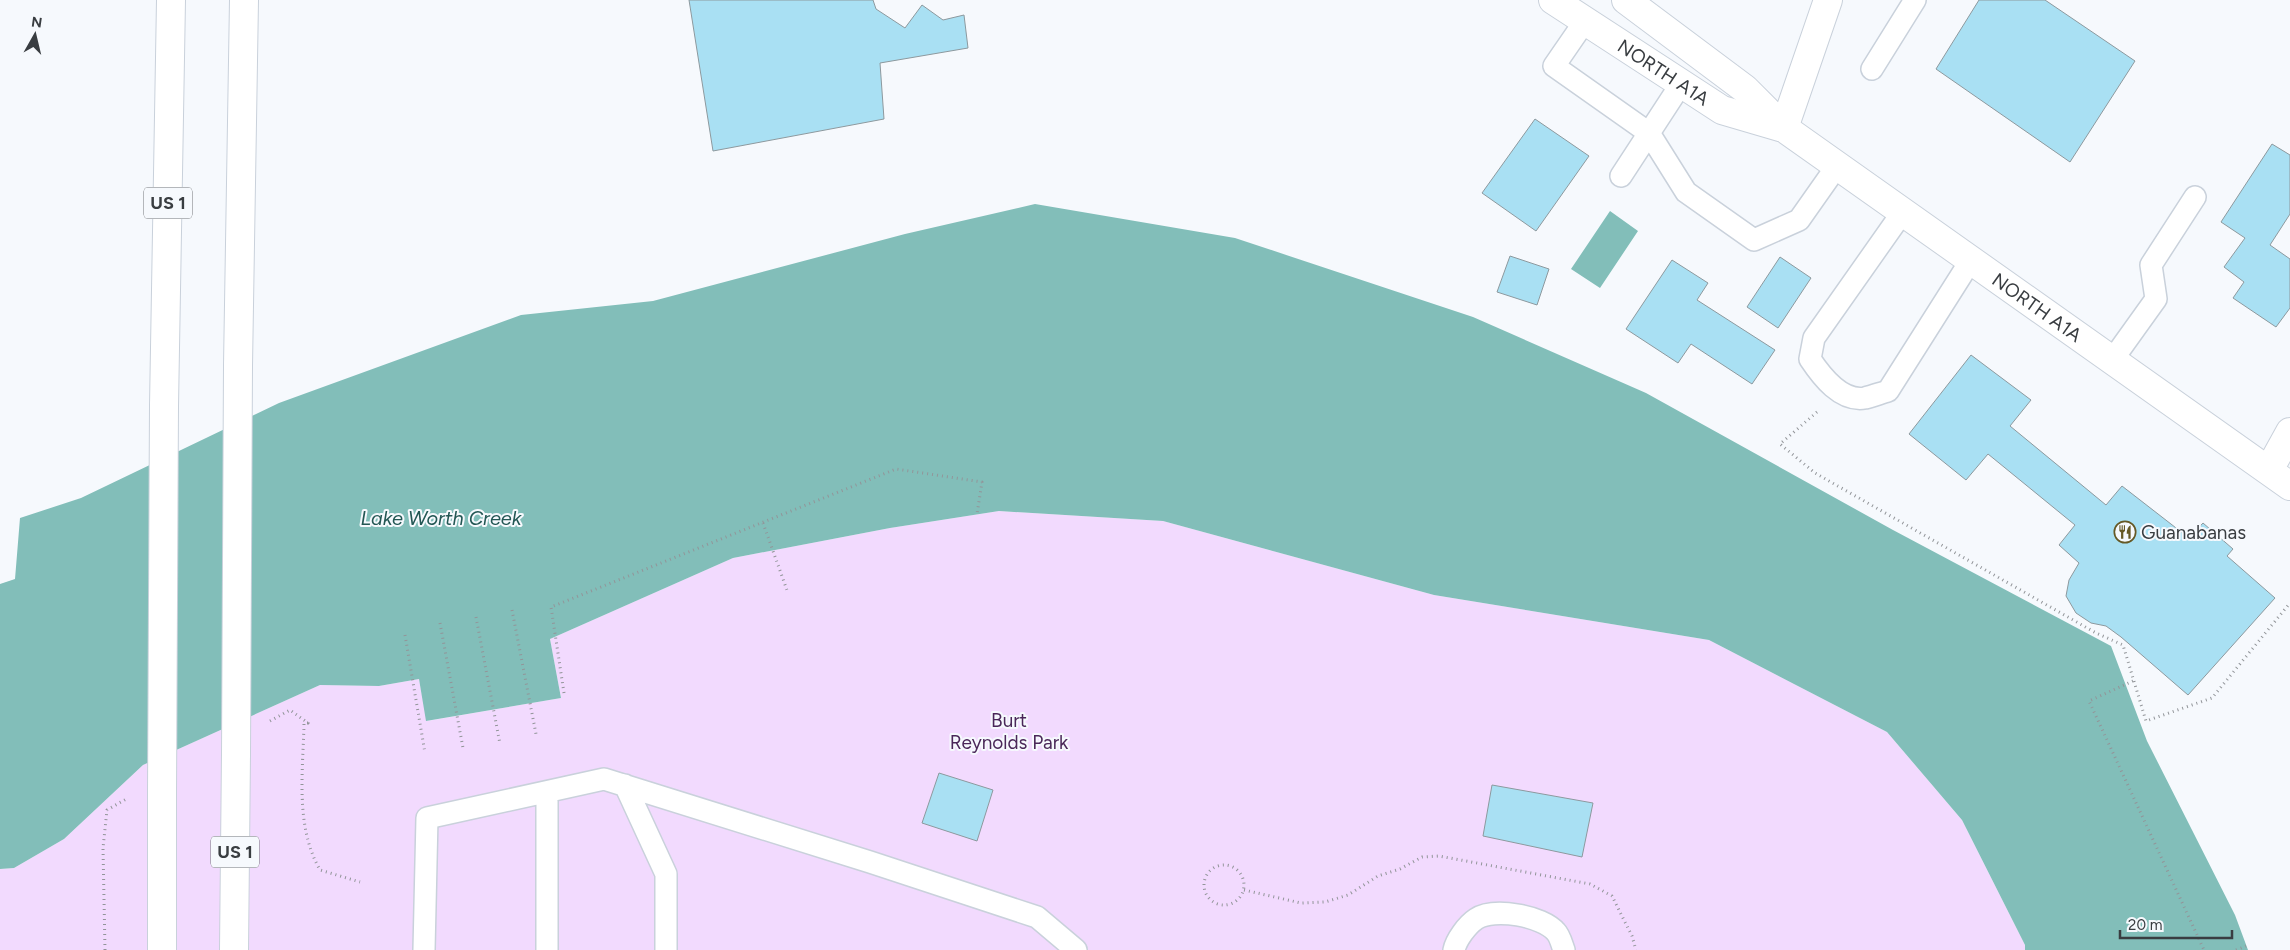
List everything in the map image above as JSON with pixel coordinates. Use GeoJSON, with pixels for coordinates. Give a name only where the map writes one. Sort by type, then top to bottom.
{"type":"FeatureCollection","features":[{"type":"Feature","properties":{"kind":"main road","name":"US 1"},"geometry":{"type":"LineString","coordinates":[[162,950],[164,406],[171,0]]}},
{"type":"Feature","properties":{"kind":"main road","name":"US 1"},"geometry":{"type":"LineString","coordinates":[[234,950],[238,366],[244,0]]}},
{"type":"Feature","properties":{"kind":"main road","name":"NORTH A1A"},"geometry":{"type":"LineString","coordinates":[[1553,0],[1722,110],[1784,128]]}},
{"type":"Feature","properties":{"kind":"main road","name":"NORTH A1A"},"geometry":{"type":"LineString","coordinates":[[1626,0],[1745,89],[1784,128],[2279,478]]}},
{"type":"Feature","properties":{"kind":"main road"},"geometry":{"type":"LineString","coordinates":[[1784,128],[1828,0]]}},
{"type":"Feature","properties":{"kind":"main road"},"geometry":{"type":"LineString","coordinates":[[2279,478],[2290,432]]}},
{"type":"Feature","properties":{"kind":"lane"},"geometry":{"type":"LineString","coordinates":[[1872,69],[1915,0]]}},
{"type":"Feature","properties":{"kind":"lane"},"geometry":{"type":"LineString","coordinates":[[1585,21],[1554,66],[1649,133],[1686,192],[1754,240],[1799,220],[1837,166]]}},
{"type":"Feature","properties":{"kind":"lane"},"geometry":{"type":"LineString","coordinates":[[1621,176],[1681,84]]}},
{"type":"Feature","properties":{"kind":"lane"},"geometry":{"type":"LineString","coordinates":[[2113,359],[2156,299],[2151,265],[2196,197]]}},
{"type":"Feature","properties":{"kind":"lane"},"geometry":{"type":"LineString","coordinates":[[1902,213],[1814,338],[1810,359],[1822,377],[1840,392],[1863,398],[1888,391],[1970,260]]}},
{"type":"Feature","properties":{"kind":"lane"},"geometry":{"type":"LineString","coordinates":[[424,950],[427,818],[604,779],[870,862],[1037,917],[1076,950]]}},
{"type":"Feature","properties":{"kind":"lane"},"geometry":{"type":"LineString","coordinates":[[625,785],[666,874],[666,950]]}},
{"type":"Feature","properties":{"kind":"lane"},"geometry":{"type":"LineString","coordinates":[[546,950],[547,792]]}},
{"type":"Feature","properties":{"kind":"lane"},"geometry":{"type":"LineString","coordinates":[[1454,950],[1456,943],[1476,918],[1502,913],[1533,918],[1557,932],[1564,950]]}},
{"type":"Feature","properties":{"kind":"path"},"geometry":{"type":"LineString","coordinates":[[1840,392],[1780,444],[1815,472],[2096,633],[2124,645],[2146,722],[2212,698],[2290,603]]}},
{"type":"Feature","properties":{"kind":"path"},"geometry":{"type":"LineString","coordinates":[[564,693],[551,607],[896,469],[982,482],[977,514]]}},
{"type":"Feature","properties":{"kind":"path"},"geometry":{"type":"LineString","coordinates":[[763,523],[788,593]]}},
{"type":"Feature","properties":{"kind":"path"},"geometry":{"type":"LineString","coordinates":[[512,610],[536,734]]}},
{"type":"Feature","properties":{"kind":"path"},"geometry":{"type":"LineString","coordinates":[[476,617],[500,744]]}},
{"type":"Feature","properties":{"kind":"path"},"geometry":{"type":"LineString","coordinates":[[440,623],[463,748]]}},
{"type":"Feature","properties":{"kind":"path"},"geometry":{"type":"LineString","coordinates":[[405,635],[425,753]]}},
{"type":"Feature","properties":{"kind":"path"},"geometry":{"type":"LineString","coordinates":[[2133,680],[2089,702],[2204,950]]}},
{"type":"Feature","properties":{"kind":"path"},"geometry":{"type":"LineString","coordinates":[[1244,890],[1301,903],[1325,902],[1348,895],[1378,876],[1400,869],[1422,857],[1439,856],[1590,884],[1612,896],[1632,936],[1636,950]]}},
{"type":"Feature","properties":{"kind":"path"},"geometry":{"type":"LineString","coordinates":[[1229,865],[1237,869],[1242,875],[1244,890],[1234,903],[1219,904],[1206,895],[1205,880],[1208,872],[1214,868],[1229,865]]}},
{"type":"Feature","properties":{"kind":"path"},"geometry":{"type":"LineString","coordinates":[[2236,950],[2246,946]]}},
{"type":"Feature","properties":{"kind":"green space","name":"Burt Reynolds Park"},"geometry":{"type":"Polygon","coordinates":[[[999,511],[1163,521],[1434,595],[1709,640],[1887,732],[1962,820],[2025,945],[2025,950],[0,950],[0,869],[14,868],[64,839],[143,765],[320,685],[379,686],[419,679],[427,721],[561,698],[550,639],[733,558],[890,528],[999,511]]]}},
{"type":"Feature","properties":{"kind":"water","name":"Lake Worth Creek"},"geometry":{"type":"Polygon","coordinates":[[[1035,204],[1235,238],[1473,317],[1646,393],[1893,530],[2111,646],[2147,741],[2235,915],[2248,950],[2025,950],[2025,945],[1962,820],[1887,732],[1709,640],[1434,595],[1163,521],[999,511],[890,528],[733,558],[550,639],[561,698],[426,721],[419,679],[379,686],[320,685],[143,765],[64,839],[14,868],[0,869],[0,584],[15,579],[20,518],[81,498],[279,403],[521,315],[653,301],[905,234],[1035,204]]]}},
{"type":"Feature","properties":{"kind":"water"},"geometry":{"type":"Polygon","coordinates":[[[1610,211],[1638,231],[1600,288],[1571,269],[1610,211]]]}},
{"type":"Feature","properties":{"kind":"building"},"geometry":{"type":"Polygon","coordinates":[[[689,0],[873,0],[876,9],[905,28],[922,5],[943,20],[964,15],[968,48],[880,63],[884,119],[713,151],[689,0]]]}},
{"type":"Feature","properties":{"kind":"building"},"geometry":{"type":"Polygon","coordinates":[[[1979,0],[2045,0],[2135,61],[2070,162],[1936,69],[1979,0]]]}},
{"type":"Feature","properties":{"kind":"building"},"geometry":{"type":"Polygon","coordinates":[[[1535,119],[1589,156],[1536,231],[1482,193],[1535,119]]]}},
{"type":"Feature","properties":{"kind":"building"},"geometry":{"type":"Polygon","coordinates":[[[2272,144],[2290,155],[2290,214],[2270,245],[2290,259],[2290,308],[2276,327],[2233,298],[2244,282],[2224,267],[2245,238],[2221,222],[2272,144]]]}},
{"type":"Feature","properties":{"kind":"building"},"geometry":{"type":"Polygon","coordinates":[[[1510,256],[1549,269],[1537,305],[1497,292],[1510,256]]]}},
{"type":"Feature","properties":{"kind":"building"},"geometry":{"type":"Polygon","coordinates":[[[1780,257],[1811,278],[1778,328],[1747,307],[1780,257]]]}},
{"type":"Feature","properties":{"kind":"building"},"geometry":{"type":"Polygon","coordinates":[[[1672,260],[1708,283],[1697,300],[1775,350],[1752,384],[1691,344],[1678,363],[1626,329],[1672,260]]]}},
{"type":"Feature","properties":{"kind":"building","name":"Guanabanas"},"geometry":{"type":"Polygon","coordinates":[[[1971,355],[2031,400],[2010,426],[2106,505],[2122,486],[2189,538],[2203,523],[2233,549],[2227,556],[2275,598],[2188,695],[2106,626],[2091,623],[2076,613],[2066,596],[2069,580],[2079,563],[2059,545],[2075,525],[1988,454],[1966,480],[1909,434],[1971,355]]]}},
{"type":"Feature","properties":{"kind":"building"},"geometry":{"type":"Polygon","coordinates":[[[939,773],[993,790],[977,841],[922,823],[939,773]]]}},
{"type":"Feature","properties":{"kind":"building"},"geometry":{"type":"Polygon","coordinates":[[[1492,785],[1593,803],[1582,857],[1483,836],[1492,785]]]}},
{"type":"Feature","properties":{"kind":"place","name":"Guanabanas"},"geometry":{"type":"Point","coordinates":[2125,532]}}]}
